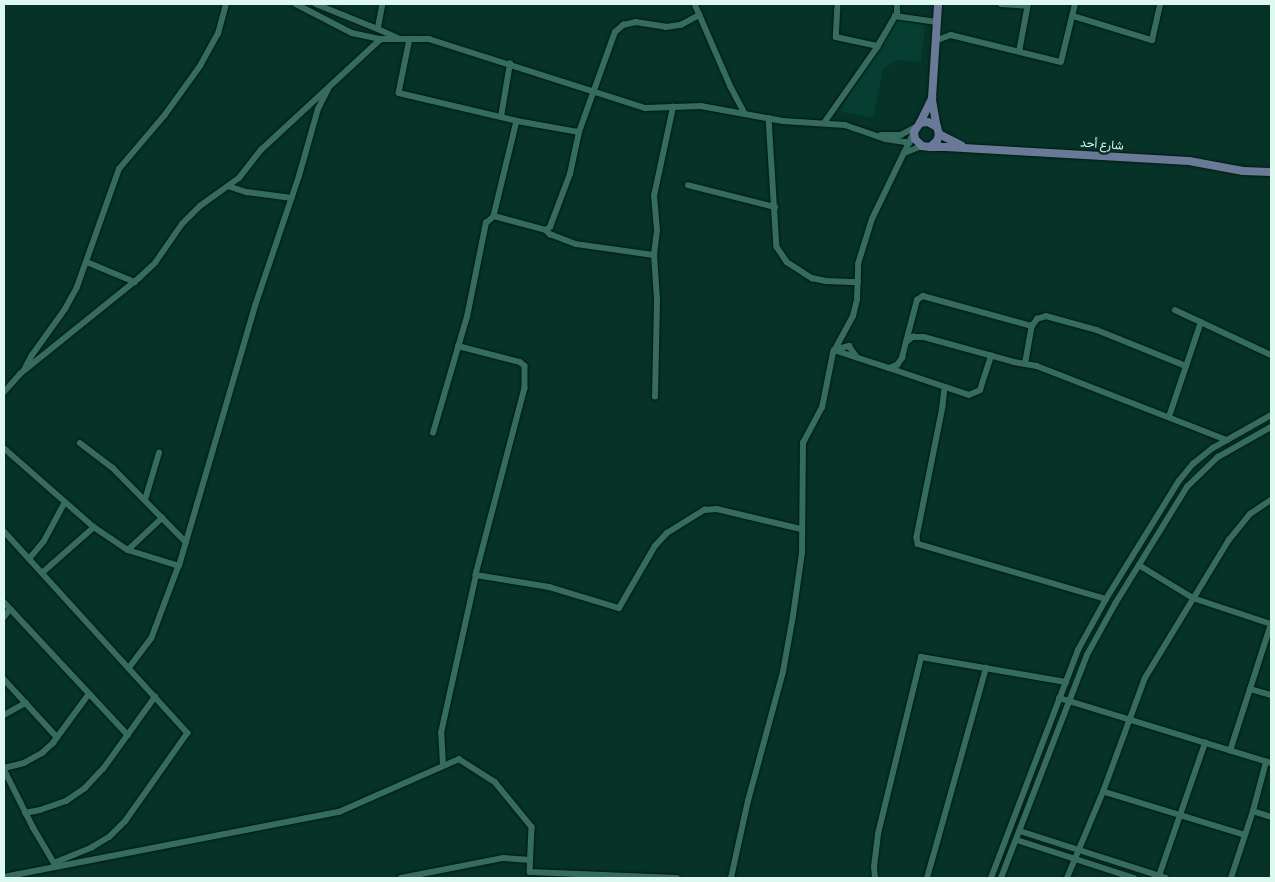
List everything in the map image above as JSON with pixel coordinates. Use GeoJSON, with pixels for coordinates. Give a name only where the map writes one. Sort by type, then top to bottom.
{"type":"FeatureCollection","features":[{"type":"Feature","properties":{"kind":"main road"},"geometry":{"type":"LineString","coordinates":[[932,98],[917,127],[923,145],[937,141],[938,131],[932,98],[938,4]]}},
{"type":"Feature","properties":{"kind":"main road"},"geometry":{"type":"LineString","coordinates":[[917,127],[928,122],[938,131],[967,148]]}},
{"type":"Feature","properties":{"kind":"main road","name":"شارع أحد"},"geometry":{"type":"LineString","coordinates":[[923,145],[1189,161],[1242,171],[1271,172]]}},
{"type":"Feature","properties":{"kind":"street"},"geometry":{"type":"LineString","coordinates":[[23,372],[32,355],[65,309],[87,262],[120,169],[164,116],[200,66],[218,34],[226,4]]}},
{"type":"Feature","properties":{"kind":"street"},"geometry":{"type":"LineString","coordinates":[[296,4],[352,33],[381,39],[429,39],[645,108],[701,106],[783,121],[845,125],[894,141],[923,145]]}},
{"type":"Feature","properties":{"kind":"street"},"geometry":{"type":"LineString","coordinates":[[316,4],[400,39]]}},
{"type":"Feature","properties":{"kind":"street"},"geometry":{"type":"LineString","coordinates":[[378,29],[383,4]]}},
{"type":"Feature","properties":{"kind":"street"},"geometry":{"type":"LineString","coordinates":[[695,4],[745,113]]}},
{"type":"Feature","properties":{"kind":"street"},"geometry":{"type":"LineString","coordinates":[[838,4],[836,37],[878,46]]}},
{"type":"Feature","properties":{"kind":"street"},"geometry":{"type":"LineString","coordinates":[[824,123],[878,46],[895,16],[897,4]]}},
{"type":"Feature","properties":{"kind":"street"},"geometry":{"type":"LineString","coordinates":[[1001,4],[1027,5],[1019,52]]}},
{"type":"Feature","properties":{"kind":"street"},"geometry":{"type":"LineString","coordinates":[[936,41],[951,35],[1061,62],[1075,4]]}},
{"type":"Feature","properties":{"kind":"street"},"geometry":{"type":"LineString","coordinates":[[1073,16],[1152,40],[1159,4]]}},
{"type":"Feature","properties":{"kind":"street"},"geometry":{"type":"LineString","coordinates":[[546,230],[550,227],[570,174],[579,132],[615,32],[623,25],[636,22],[666,27],[682,25],[699,15]]}},
{"type":"Feature","properties":{"kind":"street"},"geometry":{"type":"LineString","coordinates":[[895,16],[936,22]]}},
{"type":"Feature","properties":{"kind":"street"},"geometry":{"type":"LineString","coordinates":[[4,392],[23,372],[135,282],[155,263],[182,224],[200,206],[239,178],[261,150],[381,39]]}},
{"type":"Feature","properties":{"kind":"street"},"geometry":{"type":"LineString","coordinates":[[410,39],[399,92],[517,121],[579,132]]}},
{"type":"Feature","properties":{"kind":"street"},"geometry":{"type":"LineString","coordinates":[[501,117],[510,64]]}},
{"type":"Feature","properties":{"kind":"street"},"geometry":{"type":"LineString","coordinates":[[129,668],[152,638],[179,566],[255,306],[292,198],[318,109],[331,84]]}},
{"type":"Feature","properties":{"kind":"street"},"geometry":{"type":"LineString","coordinates":[[655,397],[657,300],[654,255],[657,230],[654,196],[673,107]]}},
{"type":"Feature","properties":{"kind":"street"},"geometry":{"type":"LineString","coordinates":[[769,118],[777,247],[787,262],[812,278],[826,281],[858,282]]}},
{"type":"Feature","properties":{"kind":"street"},"geometry":{"type":"LineString","coordinates":[[434,433],[476,278],[486,223],[494,216],[517,121]]}},
{"type":"Feature","properties":{"kind":"street"},"geometry":{"type":"LineString","coordinates":[[878,136],[901,135],[917,127]]}},
{"type":"Feature","properties":{"kind":"street"},"geometry":{"type":"LineString","coordinates":[[731,878],[748,800],[782,672],[801,562],[804,443],[822,408],[834,350],[853,316],[857,300],[858,264],[872,219],[902,154],[917,127]]}},
{"type":"Feature","properties":{"kind":"street"},"geometry":{"type":"LineString","coordinates":[[894,141],[902,154]]}},
{"type":"Feature","properties":{"kind":"street"},"geometry":{"type":"LineString","coordinates":[[902,154],[923,145]]}},
{"type":"Feature","properties":{"kind":"street"},"geometry":{"type":"LineString","coordinates":[[688,185],[776,207]]}},
{"type":"Feature","properties":{"kind":"street"},"geometry":{"type":"LineString","coordinates":[[228,186],[247,192],[292,198]]}},
{"type":"Feature","properties":{"kind":"street"},"geometry":{"type":"LineString","coordinates":[[494,216],[546,230],[550,234],[576,244],[654,255]]}},
{"type":"Feature","properties":{"kind":"street"},"geometry":{"type":"LineString","coordinates":[[87,262],[135,282]]}},
{"type":"Feature","properties":{"kind":"street"},"geometry":{"type":"LineString","coordinates":[[889,368],[897,365],[902,358],[917,300],[922,296],[1033,328]]}},
{"type":"Feature","properties":{"kind":"street"},"geometry":{"type":"LineString","coordinates":[[1175,310],[1271,355]]}},
{"type":"Feature","properties":{"kind":"street"},"geometry":{"type":"LineString","coordinates":[[1025,364],[1033,328],[1037,319],[1046,316],[1097,330],[1186,366]]}},
{"type":"Feature","properties":{"kind":"street"},"geometry":{"type":"LineString","coordinates":[[1169,417],[1201,322]]}},
{"type":"Feature","properties":{"kind":"street"},"geometry":{"type":"LineString","coordinates":[[906,342],[913,337],[924,338],[1037,366],[1227,440]]}},
{"type":"Feature","properties":{"kind":"street"},"geometry":{"type":"LineString","coordinates":[[443,766],[441,733],[476,575],[524,388],[525,366],[458,346]]}},
{"type":"Feature","properties":{"kind":"street"},"geometry":{"type":"LineString","coordinates":[[834,350],[969,395],[975,394],[980,390],[991,356]]}},
{"type":"Feature","properties":{"kind":"street"},"geometry":{"type":"LineString","coordinates":[[945,387],[943,407],[917,537],[918,544],[1106,599]]}},
{"type":"Feature","properties":{"kind":"street"},"geometry":{"type":"LineString","coordinates":[[991,878],[1078,650],[1106,599],[1179,481],[1193,464],[1227,440],[1271,415]]}},
{"type":"Feature","properties":{"kind":"street"},"geometry":{"type":"LineString","coordinates":[[1002,878],[1087,655],[1139,565],[1187,486],[1218,457],[1271,426]]}},
{"type":"Feature","properties":{"kind":"street"},"geometry":{"type":"LineString","coordinates":[[80,443],[113,468],[186,542]]}},
{"type":"Feature","properties":{"kind":"street"},"geometry":{"type":"LineString","coordinates":[[4,448],[94,527],[128,550],[179,566]]}},
{"type":"Feature","properties":{"kind":"street"},"geometry":{"type":"LineString","coordinates":[[145,500],[158,453]]}},
{"type":"Feature","properties":{"kind":"street"},"geometry":{"type":"LineString","coordinates":[[1067,878],[1080,850],[1145,678],[1228,540],[1250,514],[1271,500]]}},
{"type":"Feature","properties":{"kind":"street"},"geometry":{"type":"LineString","coordinates":[[30,559],[44,541],[64,502]]}},
{"type":"Feature","properties":{"kind":"street"},"geometry":{"type":"LineString","coordinates":[[476,575],[549,587],[620,608],[655,546],[666,533],[704,510],[717,509],[801,529]]}},
{"type":"Feature","properties":{"kind":"street"},"geometry":{"type":"LineString","coordinates":[[128,550],[162,518]]}},
{"type":"Feature","properties":{"kind":"street"},"geometry":{"type":"LineString","coordinates":[[42,572],[94,527]]}},
{"type":"Feature","properties":{"kind":"street"},"geometry":{"type":"LineString","coordinates":[[4,531],[188,733],[126,821],[110,837],[56,865]]}},
{"type":"Feature","properties":{"kind":"street"},"geometry":{"type":"LineString","coordinates":[[1139,565],[1193,598],[1271,624],[1269,637],[1230,751]]}},
{"type":"Feature","properties":{"kind":"street"},"geometry":{"type":"LineString","coordinates":[[4,602],[128,735]]}},
{"type":"Feature","properties":{"kind":"street"},"geometry":{"type":"LineString","coordinates":[[4,617],[10,609]]}},
{"type":"Feature","properties":{"kind":"street"},"geometry":{"type":"LineString","coordinates":[[875,878],[874,867],[878,834],[921,657],[1066,682]]}},
{"type":"Feature","properties":{"kind":"street"},"geometry":{"type":"LineString","coordinates":[[927,878],[986,668]]}},
{"type":"Feature","properties":{"kind":"street"},"geometry":{"type":"LineString","coordinates":[[4,679],[57,737]]}},
{"type":"Feature","properties":{"kind":"street"},"geometry":{"type":"LineString","coordinates":[[1250,689],[1271,695]]}},
{"type":"Feature","properties":{"kind":"street"},"geometry":{"type":"LineString","coordinates":[[56,865],[25,812],[4,769],[24,763],[42,753],[57,737],[89,694]]}},
{"type":"Feature","properties":{"kind":"street"},"geometry":{"type":"LineString","coordinates":[[25,812],[40,810],[66,802],[84,788],[103,769],[155,697]]}},
{"type":"Feature","properties":{"kind":"street"},"geometry":{"type":"LineString","coordinates":[[1059,698],[1269,763],[1231,878]]}},
{"type":"Feature","properties":{"kind":"street"},"geometry":{"type":"LineString","coordinates":[[4,715],[26,703]]}},
{"type":"Feature","properties":{"kind":"street"},"geometry":{"type":"LineString","coordinates":[[1159,876],[1205,743]]}},
{"type":"Feature","properties":{"kind":"street"},"geometry":{"type":"LineString","coordinates":[[4,877],[56,865],[339,812],[459,759],[495,782],[532,827],[529,875],[677,878]]}},
{"type":"Feature","properties":{"kind":"street"},"geometry":{"type":"LineString","coordinates":[[1102,792],[1244,835]]}},
{"type":"Feature","properties":{"kind":"street"},"geometry":{"type":"LineString","coordinates":[[1253,811],[1271,817]]}},
{"type":"Feature","properties":{"kind":"street"},"geometry":{"type":"LineString","coordinates":[[1020,831],[1166,878]]}},
{"type":"Feature","properties":{"kind":"street"},"geometry":{"type":"LineString","coordinates":[[1027,843],[1044,839]]}},
{"type":"Feature","properties":{"kind":"street"},"geometry":{"type":"LineString","coordinates":[[1017,840],[1134,878]]}},
{"type":"Feature","properties":{"kind":"street"},"geometry":{"type":"LineString","coordinates":[[999,857],[1014,846]]}},
{"type":"Feature","properties":{"kind":"street"},"geometry":{"type":"LineString","coordinates":[[401,878],[503,858],[530,860]]}},
{"type":"Feature","properties":{"kind":"shaded area"},"geometry":{"type":"Polygon","coordinates":[[[898,20],[925,25],[921,62],[897,60],[883,69],[873,118],[839,111],[898,20]]]}}]}
